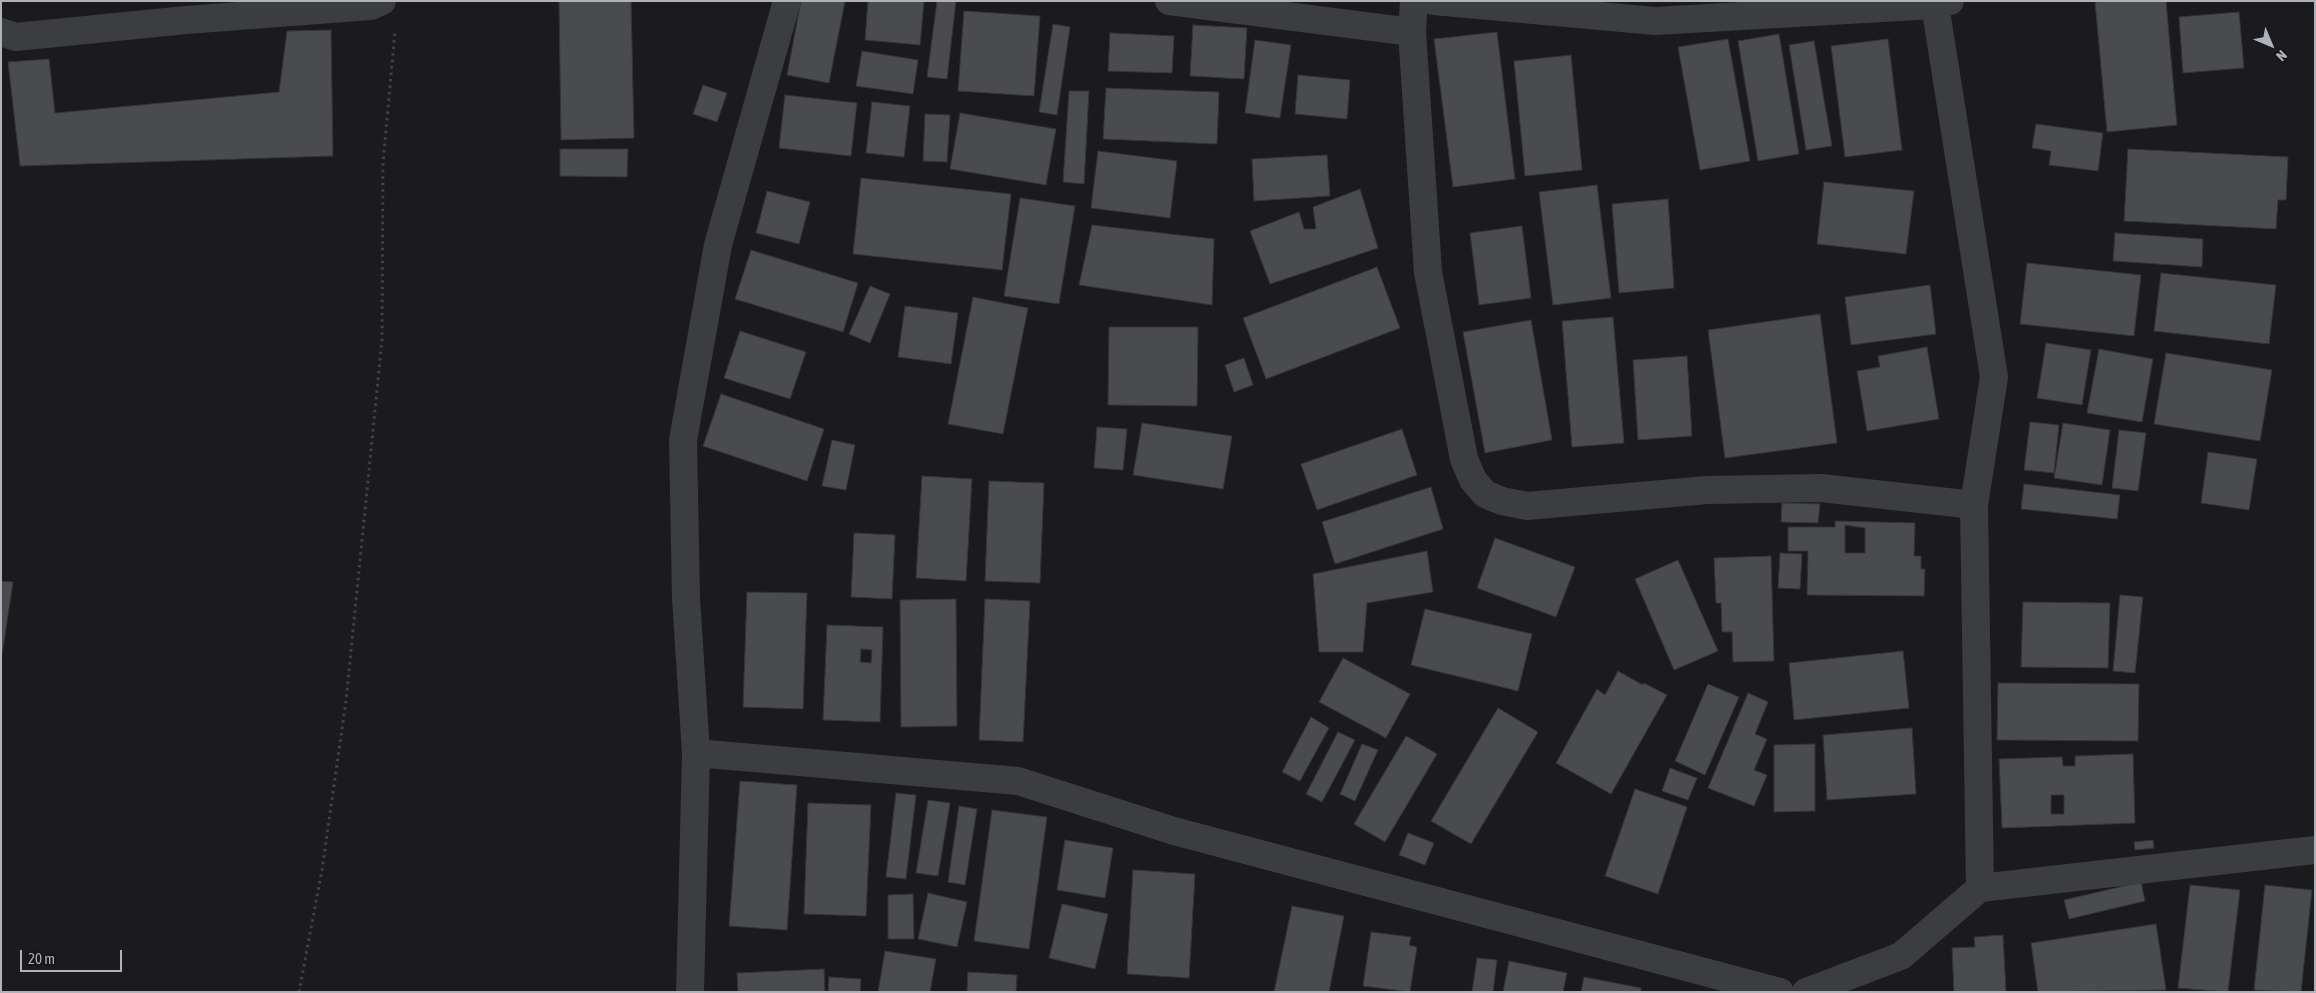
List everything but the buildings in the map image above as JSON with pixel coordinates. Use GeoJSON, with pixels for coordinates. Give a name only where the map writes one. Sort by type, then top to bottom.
{"type":"FeatureCollection","features":[{"type":"Feature","properties":{"kind":"street"},"geometry":{"type":"LineString","coordinates":[[1,32],[16,37],[186,20],[371,6],[382,1]]}},
{"type":"Feature","properties":{"kind":"street"},"geometry":{"type":"LineString","coordinates":[[690,992],[696,753],[686,598],[683,440],[718,245],[787,1]]}},
{"type":"Feature","properties":{"kind":"street"},"geometry":{"type":"LineString","coordinates":[[1169,1],[1412,32]]}},
{"type":"Feature","properties":{"kind":"street"},"geometry":{"type":"LineString","coordinates":[[1414,1],[1412,32],[1428,272],[1464,459],[1473,480],[1485,494],[1502,501],[1527,506],[1707,490],[1821,488],[1974,505]]}},
{"type":"Feature","properties":{"kind":"street"},"geometry":{"type":"LineString","coordinates":[[1434,1],[1655,21],[1942,3],[1994,377],[1974,505],[1980,888]]}},
{"type":"Feature","properties":{"kind":"street"},"geometry":{"type":"LineString","coordinates":[[696,753],[1018,781],[1174,831],[1780,992]]}},
{"type":"Feature","properties":{"kind":"street"},"geometry":{"type":"LineString","coordinates":[[1806,992],[1901,956],[1980,888],[2315,850]]}},
{"type":"Feature","properties":{"kind":"path"},"geometry":{"type":"LineString","coordinates":[[299,992],[322,870],[346,701],[382,340],[383,163],[395,30]]}}]}
